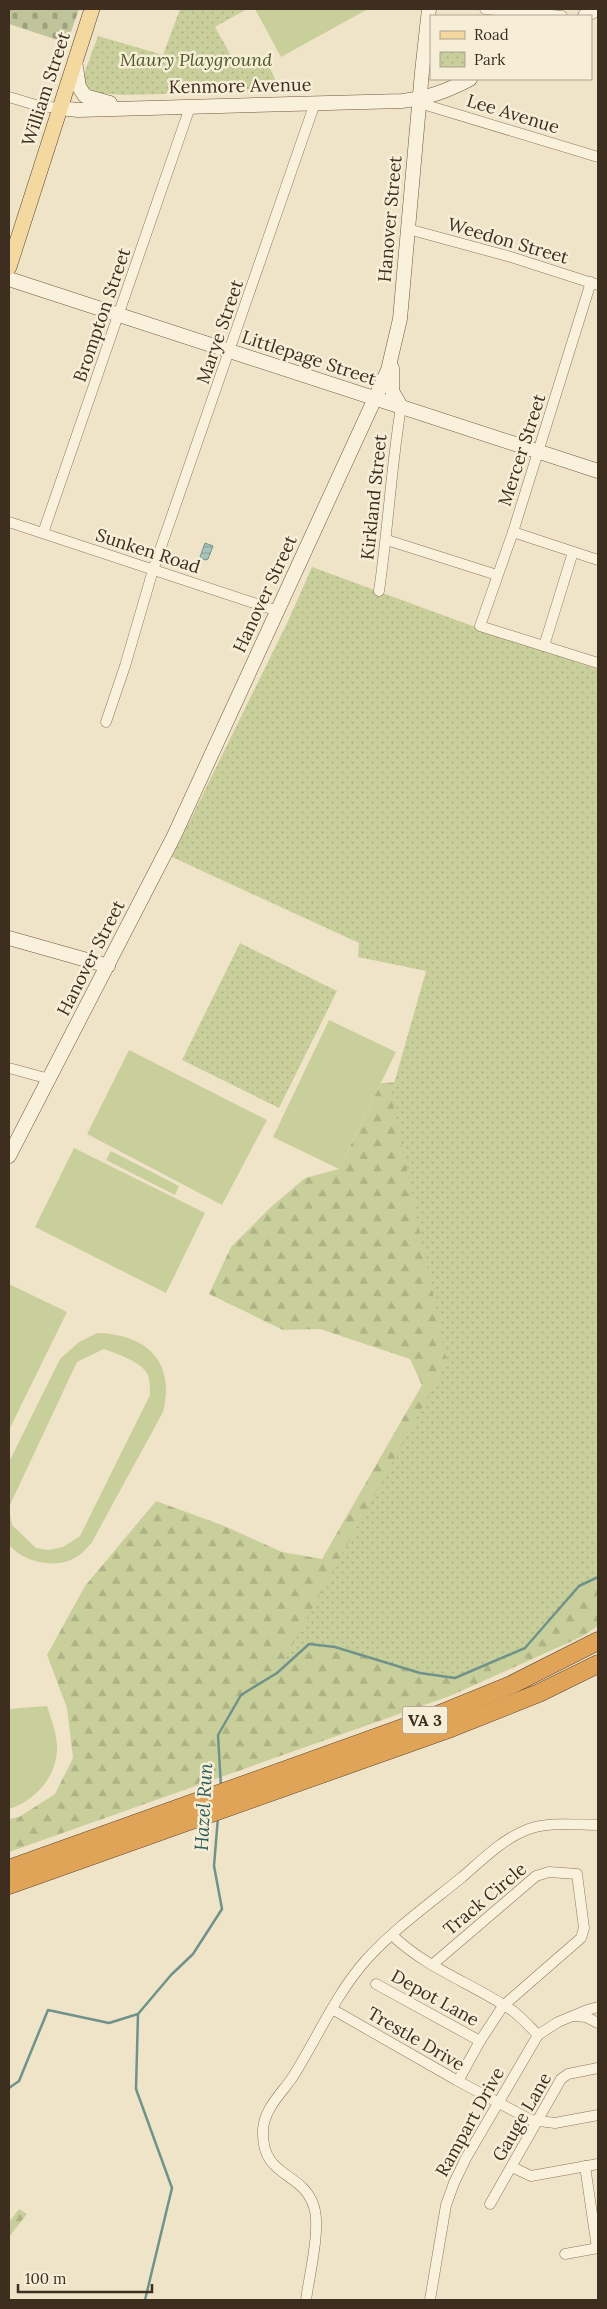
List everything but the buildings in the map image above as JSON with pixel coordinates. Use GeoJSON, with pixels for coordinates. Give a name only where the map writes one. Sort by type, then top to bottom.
{"type":"FeatureCollection","features":[{"type":"Feature","properties":{"kind":"highway","name":"VA 3"},"geometry":{"type":"LineString","coordinates":[[9,1869],[425,1720],[511,1684],[598,1641]]}},
{"type":"Feature","properties":{"kind":"highway","name":"VA 3"},"geometry":{"type":"LineString","coordinates":[[9,1885],[451,1728],[539,1693],[598,1664]]}},
{"type":"Feature","properties":{"kind":"highway"},"geometry":{"type":"LineString","coordinates":[[571,1678],[598,1673]]}},
{"type":"Feature","properties":{"kind":"main road","name":"William Street"},"geometry":{"type":"LineString","coordinates":[[9,267],[92,9]]}},
{"type":"Feature","properties":{"kind":"street","name":"Hanover Street"},"geometry":{"type":"LineString","coordinates":[[9,1156],[191,801],[376,400],[388,370],[400,319],[429,9]]}},
{"type":"Feature","properties":{"kind":"street"},"geometry":{"type":"LineString","coordinates":[[485,9],[551,15]]}},
{"type":"Feature","properties":{"kind":"street"},"geometry":{"type":"LineString","coordinates":[[75,61],[79,88],[85,96],[128,107]]}},
{"type":"Feature","properties":{"kind":"street","name":"Kenmore Avenue"},"geometry":{"type":"LineString","coordinates":[[9,97],[39,106],[60,108],[315,103],[420,99],[444,92],[468,80]]}},
{"type":"Feature","properties":{"kind":"street","name":"Lee Avenue"},"geometry":{"type":"LineString","coordinates":[[420,99],[426,106],[598,157]]}},
{"type":"Feature","properties":{"kind":"street","name":"Marye Street"},"geometry":{"type":"LineString","coordinates":[[106,722],[125,666],[153,570],[315,103]]}},
{"type":"Feature","properties":{"kind":"street","name":"Brompton Street"},"geometry":{"type":"LineString","coordinates":[[43,533],[190,106]]}},
{"type":"Feature","properties":{"kind":"street","name":"Weedon Street"},"geometry":{"type":"LineString","coordinates":[[408,229],[511,257],[594,284]]}},
{"type":"Feature","properties":{"kind":"street","name":"Littlepage Street"},"geometry":{"type":"LineString","coordinates":[[9,279],[598,471]]}},
{"type":"Feature","properties":{"kind":"street","name":"Mercer Street"},"geometry":{"type":"LineString","coordinates":[[544,646],[480,626],[513,532],[594,284]]}},
{"type":"Feature","properties":{"kind":"street"},"geometry":{"type":"LineString","coordinates":[[392,354],[392,391],[401,407]]}},
{"type":"Feature","properties":{"kind":"street","name":"Kirkland Street"},"geometry":{"type":"LineString","coordinates":[[379,591],[387,540],[394,452],[401,407]]}},
{"type":"Feature","properties":{"kind":"street","name":"Sunken Road"},"geometry":{"type":"LineString","coordinates":[[9,522],[278,611]]}},
{"type":"Feature","properties":{"kind":"street"},"geometry":{"type":"LineString","coordinates":[[513,532],[598,560]]}},
{"type":"Feature","properties":{"kind":"street"},"geometry":{"type":"LineString","coordinates":[[387,540],[497,575]]}},
{"type":"Feature","properties":{"kind":"street"},"geometry":{"type":"LineString","coordinates":[[573,552],[544,646],[598,663]]}},
{"type":"Feature","properties":{"kind":"street"},"geometry":{"type":"LineString","coordinates":[[9,938],[108,966]]}},
{"type":"Feature","properties":{"kind":"street"},"geometry":{"type":"LineString","coordinates":[[9,1068],[49,1079]]}},
{"type":"Feature","properties":{"kind":"street"},"geometry":{"type":"LineString","coordinates":[[306,2300],[317,2223],[315,2208],[310,2196],[301,2186],[269,2162],[265,2152],[263,2137],[263,2127],[268,2112],[292,2078],[332,2009],[366,1960],[392,1935],[515,1835],[542,1825],[598,1825]]}},
{"type":"Feature","properties":{"kind":"street","name":"Track Circle"},"geometry":{"type":"LineString","coordinates":[[432,1965],[539,1874],[549,1872],[577,1874],[584,1928],[581,1938],[503,2006]]}},
{"type":"Feature","properties":{"kind":"street"},"geometry":{"type":"LineString","coordinates":[[392,1935],[403,1946],[432,1965],[515,2013],[538,2035]]}},
{"type":"Feature","properties":{"kind":"street","name":"Depot Lane"},"geometry":{"type":"LineString","coordinates":[[376,1984],[480,2041]]}},
{"type":"Feature","properties":{"kind":"street"},"geometry":{"type":"LineString","coordinates":[[458,2081],[480,2041],[503,2006]]}},
{"type":"Feature","properties":{"kind":"street","name":"Rampart Drive"},"geometry":{"type":"LineString","coordinates":[[430,2300],[441,2230],[454,2183],[498,2103],[538,2035],[558,2022],[598,2007]]}},
{"type":"Feature","properties":{"kind":"street","name":"Trestle Drive"},"geometry":{"type":"LineString","coordinates":[[332,2009],[518,2114],[537,2121],[555,2123],[598,2115]]}},
{"type":"Feature","properties":{"kind":"street"},"geometry":{"type":"LineString","coordinates":[[575,2016],[586,2017],[598,2023]]}},
{"type":"Feature","properties":{"kind":"street","name":"Gauge Lane"},"geometry":{"type":"LineString","coordinates":[[490,2204],[564,2077],[598,2068]]}},
{"type":"Feature","properties":{"kind":"street"},"geometry":{"type":"LineString","coordinates":[[512,2167],[531,2176],[598,2164]]}},
{"type":"Feature","properties":{"kind":"street"},"geometry":{"type":"LineString","coordinates":[[565,2254],[598,2248],[585,2166]]}},
{"type":"Feature","properties":{"kind":"green space"},"geometry":{"type":"Polygon","coordinates":[[[9,9],[79,9],[67,43],[9,24],[9,9]]]}},
{"type":"Feature","properties":{"kind":"green space","name":"Maury Playground"},"geometry":{"type":"Polygon","coordinates":[[[180,9],[247,9],[215,27],[238,68],[264,56],[281,91],[124,95],[95,93],[88,88],[84,81],[85,71],[98,36],[163,55],[180,9]]]}},
{"type":"Feature","properties":{"kind":"green space"},"geometry":{"type":"Polygon","coordinates":[[[255,9],[368,9],[281,57],[255,9]]]}},
{"type":"Feature","properties":{"kind":"green space"},"geometry":{"type":"Polygon","coordinates":[[[312,567],[527,646],[598,669],[598,1577],[579,1586],[525,1648],[455,1678],[420,1673],[335,1647],[309,1644],[277,1673],[447,1362],[391,1094],[426,971],[358,957],[359,943],[172,857],[289,619],[312,567]]]}},
{"type":"Feature","properties":{"kind":"green space"},"geometry":{"type":"Polygon","coordinates":[[[240,943],[337,991],[279,1108],[182,1060],[240,943]]]}},
{"type":"Feature","properties":{"kind":"green space"},"geometry":{"type":"Polygon","coordinates":[[[329,1020],[396,1052],[339,1169],[273,1137],[329,1020]]]}},
{"type":"Feature","properties":{"kind":"green space"},"geometry":{"type":"Polygon","coordinates":[[[129,1050],[267,1120],[222,1205],[87,1134],[129,1050]]]}},
{"type":"Feature","properties":{"kind":"green space"},"geometry":{"type":"Polygon","coordinates":[[[406,1082],[598,1179],[598,1626],[581,1637],[450,1696],[9,1852],[9,1819],[19,1817],[55,1794],[73,1758],[67,1708],[47,1655],[85,1586],[156,1501],[222,1525],[282,1552],[322,1559],[422,1385],[410,1359],[320,1329],[283,1330],[209,1294],[231,1247],[271,1207],[305,1178],[339,1169],[381,1083],[406,1082]]]}},
{"type":"Feature","properties":{"kind":"green space"},"geometry":{"type":"Polygon","coordinates":[[[74,1148],[205,1213],[166,1293],[35,1227],[74,1148]]]}},
{"type":"Feature","properties":{"kind":"green space"},"geometry":{"type":"Polygon","coordinates":[[[111,1151],[179,1186],[175,1195],[106,1160],[111,1151]]]}},
{"type":"Feature","properties":{"kind":"green space"},"geometry":{"type":"Polygon","coordinates":[[[9,1284],[67,1312],[9,1430],[9,1284]]]}},
{"type":"Feature","properties":{"kind":"green space"},"geometry":{"type":"Polygon","coordinates":[[[97,1333],[130,1339],[143,1345],[153,1354],[161,1365],[165,1378],[166,1394],[163,1412],[87,1548],[78,1556],[61,1563],[32,1560],[15,1551],[9,1545],[9,1509],[12,1525],[36,1548],[48,1550],[63,1547],[80,1536],[150,1395],[150,1382],[145,1370],[128,1359],[104,1349],[77,1362],[9,1507],[9,1462],[60,1359],[79,1342],[97,1333]]]}},
{"type":"Feature","properties":{"kind":"green space"},"geometry":{"type":"Polygon","coordinates":[[[47,1706],[57,1744],[54,1766],[50,1776],[37,1793],[28,1800],[9,1809],[9,1709],[47,1706]]]}},
{"type":"Feature","properties":{"kind":"green space"},"geometry":{"type":"Polygon","coordinates":[[[19,2209],[27,2214],[9,2237],[9,2222],[19,2209]]]}},
{"type":"Feature","properties":{"kind":"water"},"geometry":{"type":"Polygon","coordinates":[[[205,543],[213,546],[208,559],[205,560],[200,557],[205,543]]]}},
{"type":"Feature","properties":{"kind":"waterway","name":"Hazel Run"},"geometry":{"type":"LineString","coordinates":[[221,1787],[218,1735],[241,1695],[277,1673],[309,1644],[335,1647],[420,1673],[455,1678],[525,1648],[579,1586],[598,1577]]}},
{"type":"Feature","properties":{"kind":"waterway","name":"Hazel Run"},"geometry":{"type":"LineString","coordinates":[[145,2300],[172,2188],[136,2089],[138,2014],[171,1975],[193,1954],[222,1909],[214,1866],[218,1817]]}},
{"type":"Feature","properties":{"kind":"waterway"},"geometry":{"type":"LineString","coordinates":[[9,2088],[19,2081],[48,2010],[109,2023],[138,2014]]}}]}
